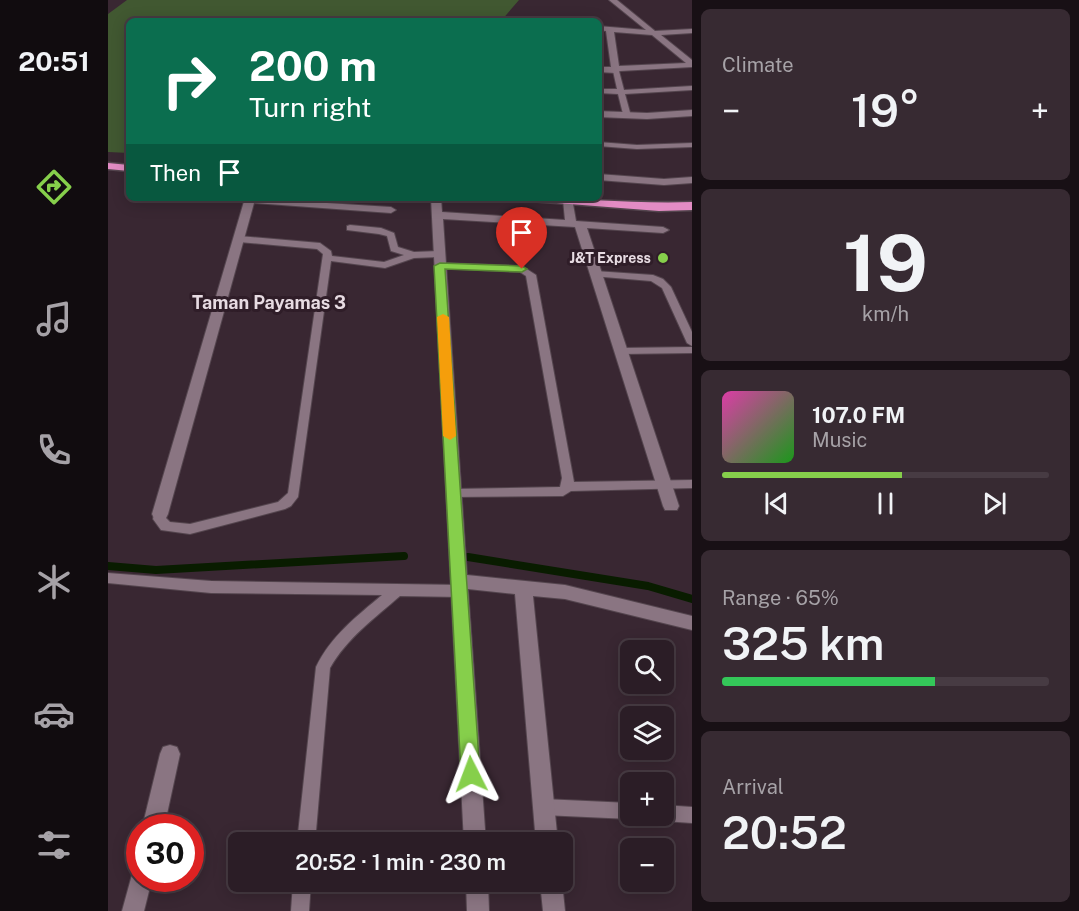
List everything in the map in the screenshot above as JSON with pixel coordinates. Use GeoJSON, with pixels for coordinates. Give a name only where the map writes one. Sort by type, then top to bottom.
{"type":"FeatureCollection","features":[{"type":"Feature","properties":{"kind":"highway"},"geometry":{"type":"LineString","coordinates":[[108,166],[126,168]]}},
{"type":"Feature","properties":{"kind":"highway"},"geometry":{"type":"LineString","coordinates":[[568,201],[659,207],[692,206]]}},
{"type":"Feature","properties":{"kind":"street"},"geometry":{"type":"LineString","coordinates":[[613,0],[692,65]]}},
{"type":"Feature","properties":{"kind":"street"},"geometry":{"type":"LineString","coordinates":[[602,29],[651,33],[692,31]]}},
{"type":"Feature","properties":{"kind":"street"},"geometry":{"type":"LineString","coordinates":[[610,30],[616,71]]}},
{"type":"Feature","properties":{"kind":"street"},"geometry":{"type":"LineString","coordinates":[[602,70],[692,65]]}},
{"type":"Feature","properties":{"kind":"street"},"geometry":{"type":"LineString","coordinates":[[602,114],[627,116],[692,113]]}},
{"type":"Feature","properties":{"kind":"street"},"geometry":{"type":"LineString","coordinates":[[602,177],[664,182],[692,180]]}},
{"type":"Feature","properties":{"kind":"street"},"geometry":{"type":"LineString","coordinates":[[160,514],[249,201]]}},
{"type":"Feature","properties":{"kind":"street"},"geometry":{"type":"LineString","coordinates":[[276,201],[391,210]]}},
{"type":"Feature","properties":{"kind":"street"},"geometry":{"type":"LineString","coordinates":[[436,201],[474,832]]}},
{"type":"Feature","properties":{"kind":"street"},"geometry":{"type":"LineString","coordinates":[[568,201],[575,225],[596,274],[671,506]]}},
{"type":"Feature","properties":{"kind":"street"},"geometry":{"type":"LineString","coordinates":[[436,215],[663,230]]}},
{"type":"Feature","properties":{"kind":"street"},"geometry":{"type":"LineString","coordinates":[[461,586],[523,587],[565,592],[692,623]]}},
{"type":"Feature","properties":{"kind":"street"},"geometry":{"type":"LineString","coordinates":[[523,587],[546,832]]}},
{"type":"Feature","properties":{"kind":"street"},"geometry":{"type":"LineString","coordinates":[[156,814],[170,754]]}},
{"type":"Feature","properties":{"kind":"street"},"geometry":{"type":"LineString","coordinates":[[133,911],[138,892]]}},
{"type":"Feature","properties":{"kind":"street"},"geometry":{"type":"LineString","coordinates":[[477,892],[478,911]]}},
{"type":"Feature","properties":{"kind":"street"},"geometry":{"type":"LineString","coordinates":[[552,892],[554,911]]}},
{"type":"Feature","properties":{"kind":"lane"},"geometry":{"type":"LineString","coordinates":[[616,71],[627,116]]}},
{"type":"Feature","properties":{"kind":"lane"},"geometry":{"type":"LineString","coordinates":[[602,91],[692,88]]}},
{"type":"Feature","properties":{"kind":"lane"},"geometry":{"type":"LineString","coordinates":[[602,144],[637,147],[692,145]]}},
{"type":"Feature","properties":{"kind":"lane"},"geometry":{"type":"LineString","coordinates":[[350,228],[385,231],[391,235],[394,249],[413,255],[522,269],[531,275],[568,487]]}},
{"type":"Feature","properties":{"kind":"lane"},"geometry":{"type":"LineString","coordinates":[[160,514],[159,519],[166,527],[190,529],[281,506],[292,499],[327,258],[326,250],[320,246],[239,239]]}},
{"type":"Feature","properties":{"kind":"lane"},"geometry":{"type":"LineString","coordinates":[[327,258],[385,265],[413,255]]}},
{"type":"Feature","properties":{"kind":"lane"},"geometry":{"type":"LineString","coordinates":[[596,274],[660,280],[666,287],[692,343]]}},
{"type":"Feature","properties":{"kind":"lane"},"geometry":{"type":"LineString","coordinates":[[621,351],[692,350]]}},
{"type":"Feature","properties":{"kind":"lane"},"geometry":{"type":"LineString","coordinates":[[453,494],[553,492],[563,491],[568,487],[664,487],[692,484]]}},
{"type":"Feature","properties":{"kind":"lane"},"geometry":{"type":"LineString","coordinates":[[108,578],[211,587],[396,591],[461,586]]}},
{"type":"Feature","properties":{"kind":"lane"},"geometry":{"type":"LineString","coordinates":[[307,832],[323,667],[329,654],[340,642],[396,591]]}},
{"type":"Feature","properties":{"kind":"lane"},"geometry":{"type":"LineString","coordinates":[[543,807],[620,811]]}},
{"type":"Feature","properties":{"kind":"lane"},"geometry":{"type":"LineString","coordinates":[[674,814],[692,815]]}},
{"type":"Feature","properties":{"kind":"lane"},"geometry":{"type":"LineString","coordinates":[[300,911],[301,892]]}},
{"type":"Feature","properties":{"kind":"green space"},"geometry":{"type":"Polygon","coordinates":[[[127,0],[519,0],[504,18],[126,18],[126,153],[108,152],[108,14],[127,0]]]}},
{"type":"Feature","properties":{"kind":"waterway"},"geometry":{"type":"LineString","coordinates":[[108,566],[156,570],[404,556]]}},
{"type":"Feature","properties":{"kind":"waterway"},"geometry":{"type":"LineString","coordinates":[[468,557],[648,586],[692,599]]}},
{"type":"Feature","properties":{"kind":"slow traffic"},"geometry":{"type":"LineString","coordinates":[[443,317],[450,436]]}},
{"type":"Feature","properties":{"kind":"place","name":"J&T Express"},"geometry":{"type":"Point","coordinates":[663,258]}},
{"type":"Feature","properties":{"kind":"district","name":"Taman Payamas 3"},"geometry":{"type":"Point","coordinates":[269,303]}},
{"type":"Feature","properties":{"kind":"route"},"geometry":{"type":"LineString","coordinates":[[471,774],[440,266],[522,269]]}}]}
